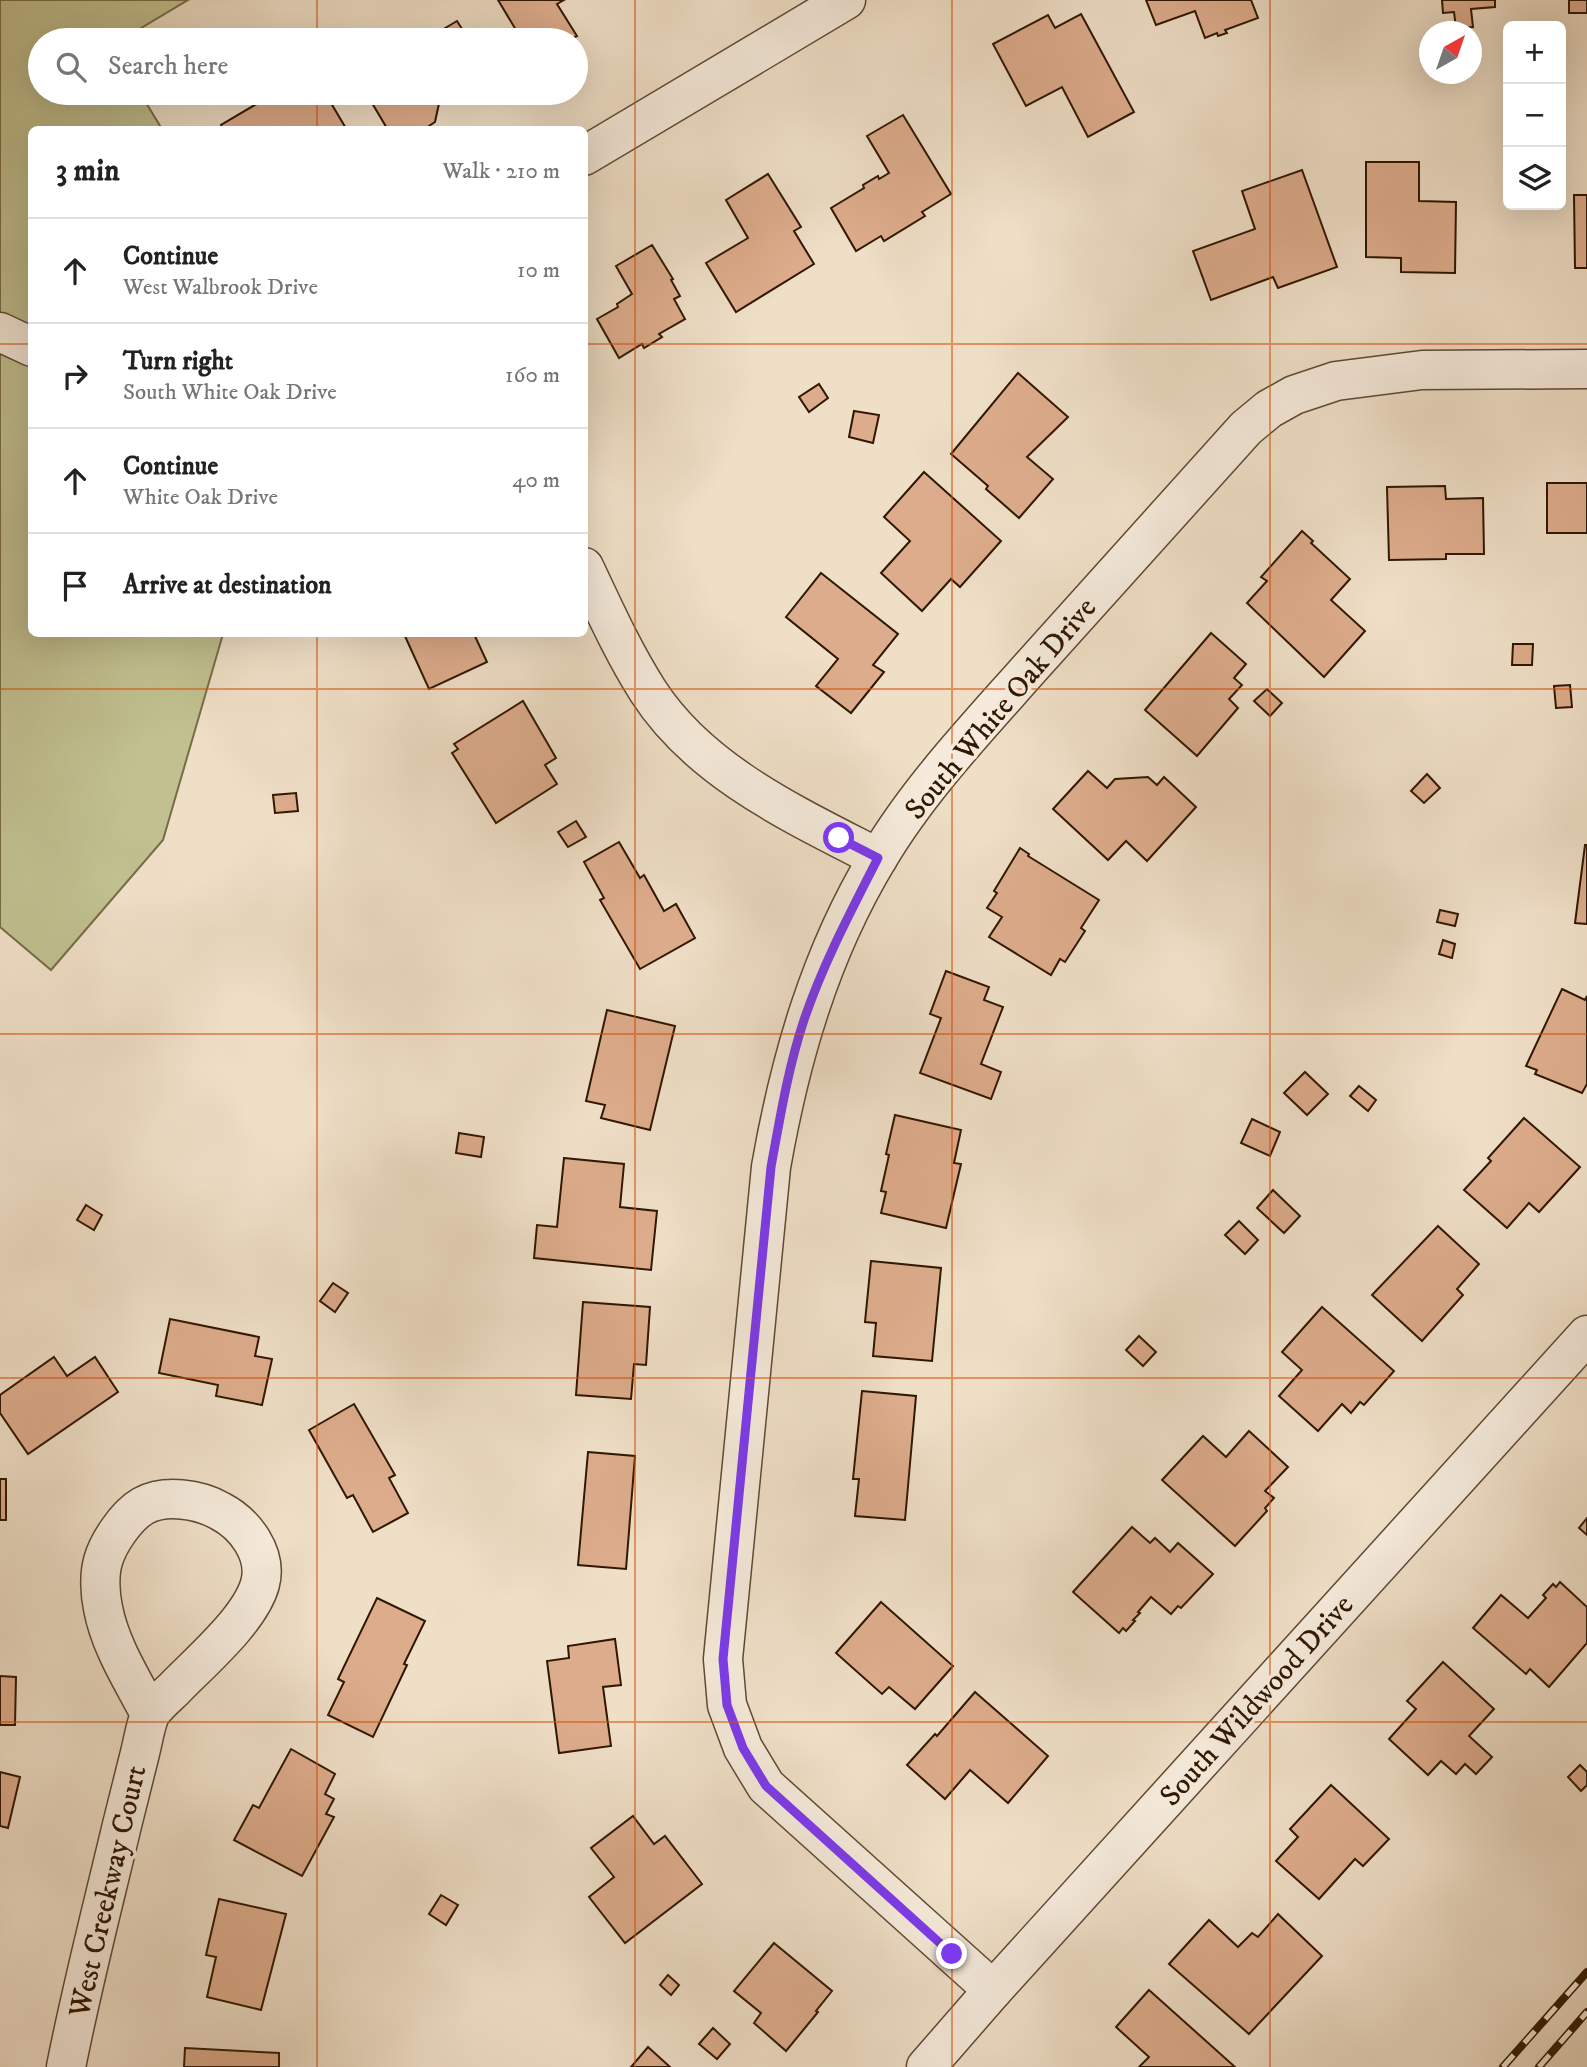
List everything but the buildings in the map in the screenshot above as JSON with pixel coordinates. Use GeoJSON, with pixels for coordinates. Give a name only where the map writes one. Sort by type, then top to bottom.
{"type":"FeatureCollection","features":[{"type":"Feature","properties":{"kind":"street"},"geometry":{"type":"LineString","coordinates":[[588,154],[846,0]]}},
{"type":"Feature","properties":{"kind":"street"},"geometry":{"type":"LineString","coordinates":[[0,332],[28,345]]}},
{"type":"Feature","properties":{"kind":"street","name":"South White Oak Drive"},"geometry":{"type":"LineString","coordinates":[[993,1990],[790,1811],[766,1786],[743,1748],[727,1705],[723,1659],[771,1167],[782,1102],[804,1020],[833,947],[878,858],[947,761],[1246,428],[1269,409],[1294,395],[1336,381],[1422,370],[1587,369]]}},
{"type":"Feature","properties":{"kind":"street"},"geometry":{"type":"LineString","coordinates":[[588,575],[621,645],[649,693],[684,736],[726,771],[781,807],[878,858]]}},
{"type":"Feature","properties":{"kind":"street","name":"South Wildwood Drive"},"geometry":{"type":"LineString","coordinates":[[926,2067],[1587,1335]]}},
{"type":"Feature","properties":{"kind":"street"},"geometry":{"type":"LineString","coordinates":[[165,1500],[186,1500],[209,1505],[227,1514],[256,1546],[261,1566],[260,1582],[254,1599],[241,1619],[150,1714],[110,1634],[102,1607],[103,1561],[112,1541],[143,1506],[165,1500]]}},
{"type":"Feature","properties":{"kind":"street","name":"West Creekway Court"},"geometry":{"type":"LineString","coordinates":[[66,2067],[150,1714]]}},
{"type":"Feature","properties":{"kind":"shaded area"},"geometry":{"type":"Polygon","coordinates":[[[0,0],[188,0],[141,28],[28,28],[28,105],[147,105],[160,126],[28,126],[28,637],[222,637],[163,840],[51,970],[0,927],[0,0]]]}},
{"type":"Feature","properties":{"kind":"railway"},"geometry":{"type":"LineString","coordinates":[[1503,2067],[1587,1972]]}},
{"type":"Feature","properties":{"kind":"railway"},"geometry":{"type":"LineString","coordinates":[[1539,2067],[1587,2012]]}},
{"type":"Feature","properties":{"kind":"route"},"geometry":{"type":"LineString","coordinates":[[839,838],[878,858],[833,947],[804,1020],[782,1102],[771,1167],[723,1659],[727,1705],[743,1748],[766,1786],[790,1811],[952,1954]]}}]}
